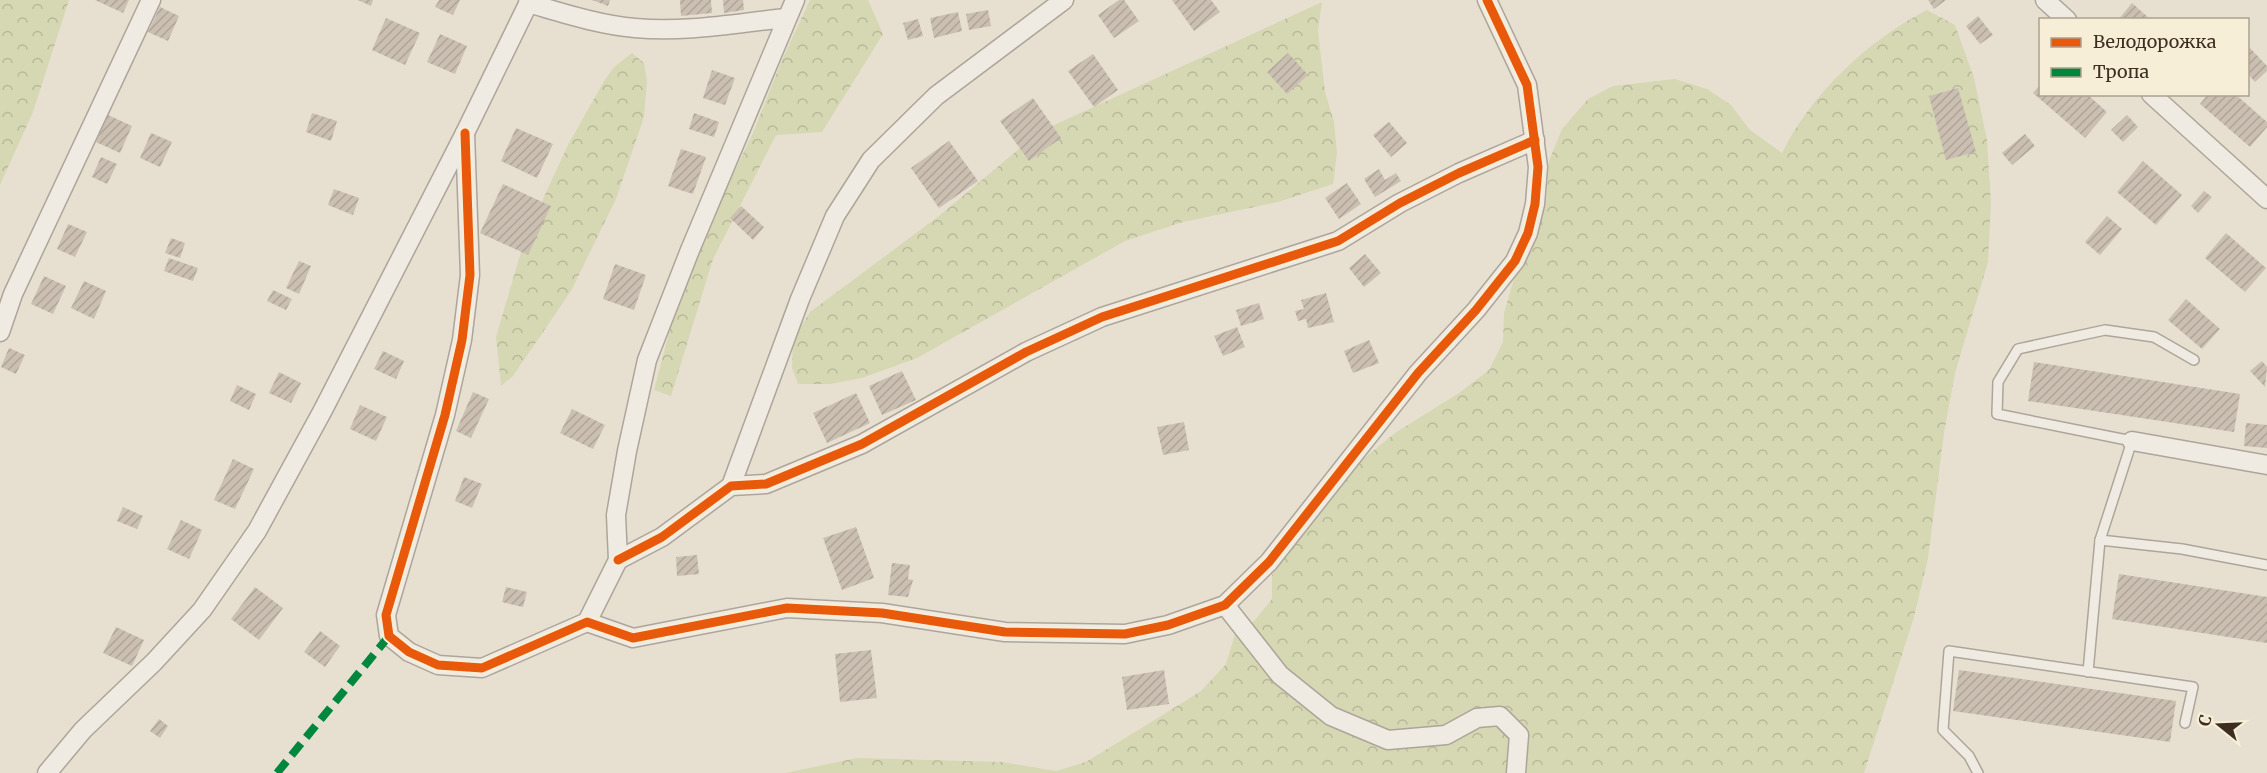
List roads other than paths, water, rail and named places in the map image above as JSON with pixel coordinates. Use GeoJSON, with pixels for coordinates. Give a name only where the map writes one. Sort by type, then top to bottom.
{"type":"FeatureCollection","features":[{"type":"Feature","properties":{"kind":"street"},"geometry":{"type":"LineString","coordinates":[[0,332],[13,294],[151,0]]}},
{"type":"Feature","properties":{"kind":"street"},"geometry":{"type":"LineString","coordinates":[[465,133],[470,275],[462,340],[445,415],[386,615],[389,636],[409,652],[438,665],[482,669],[587,622],[618,561],[616,515],[647,360],[795,0]]}},
{"type":"Feature","properties":{"kind":"street"},"geometry":{"type":"LineString","coordinates":[[731,486],[800,299],[835,216],[871,160],[936,96],[1064,0]]}},
{"type":"Feature","properties":{"kind":"street"},"geometry":{"type":"LineString","coordinates":[[587,622],[633,638],[787,608],[882,613],[1005,632],[1125,634],[1168,626],[1225,605],[1269,562],[1418,373],[1476,310],[1515,261],[1528,233],[1535,204],[1538,167],[1527,86],[1487,0]]}},
{"type":"Feature","properties":{"kind":"street"},"geometry":{"type":"LineString","coordinates":[[2045,0],[2065,18]]}},
{"type":"Feature","properties":{"kind":"street"},"geometry":{"type":"LineString","coordinates":[[47,773],[83,730],[154,662],[202,610],[256,531],[323,410],[465,133],[529,2],[584,19],[636,28],[689,29],[786,18]]}},
{"type":"Feature","properties":{"kind":"street"},"geometry":{"type":"LineString","coordinates":[[2153,96],[2267,199]]}},
{"type":"Feature","properties":{"kind":"street"},"geometry":{"type":"LineString","coordinates":[[618,561],[662,537],[731,486],[766,484],[862,444],[1026,352],[1102,317],[1338,240],[1400,202],[1535,140]]}},
{"type":"Feature","properties":{"kind":"street"},"geometry":{"type":"LineString","coordinates":[[2132,441],[2267,465]]}},
{"type":"Feature","properties":{"kind":"street"},"geometry":{"type":"LineString","coordinates":[[1225,605],[1280,675],[1331,716],[1388,740],[1446,735],[1477,718],[1500,716],[1519,735],[1516,773]]}},
{"type":"Feature","properties":{"kind":"lane"},"geometry":{"type":"LineString","coordinates":[[2088,672],[2100,540],[2132,441],[1997,414],[1998,382],[2018,349],[2105,330],[2154,337],[2194,360]]}},
{"type":"Feature","properties":{"kind":"lane"},"geometry":{"type":"LineString","coordinates":[[2100,540],[2182,549],[2267,565]]}},
{"type":"Feature","properties":{"kind":"lane"},"geometry":{"type":"LineString","coordinates":[[1978,773],[1969,756],[1943,730],[1949,651],[2193,687],[2185,723]]}}]}
